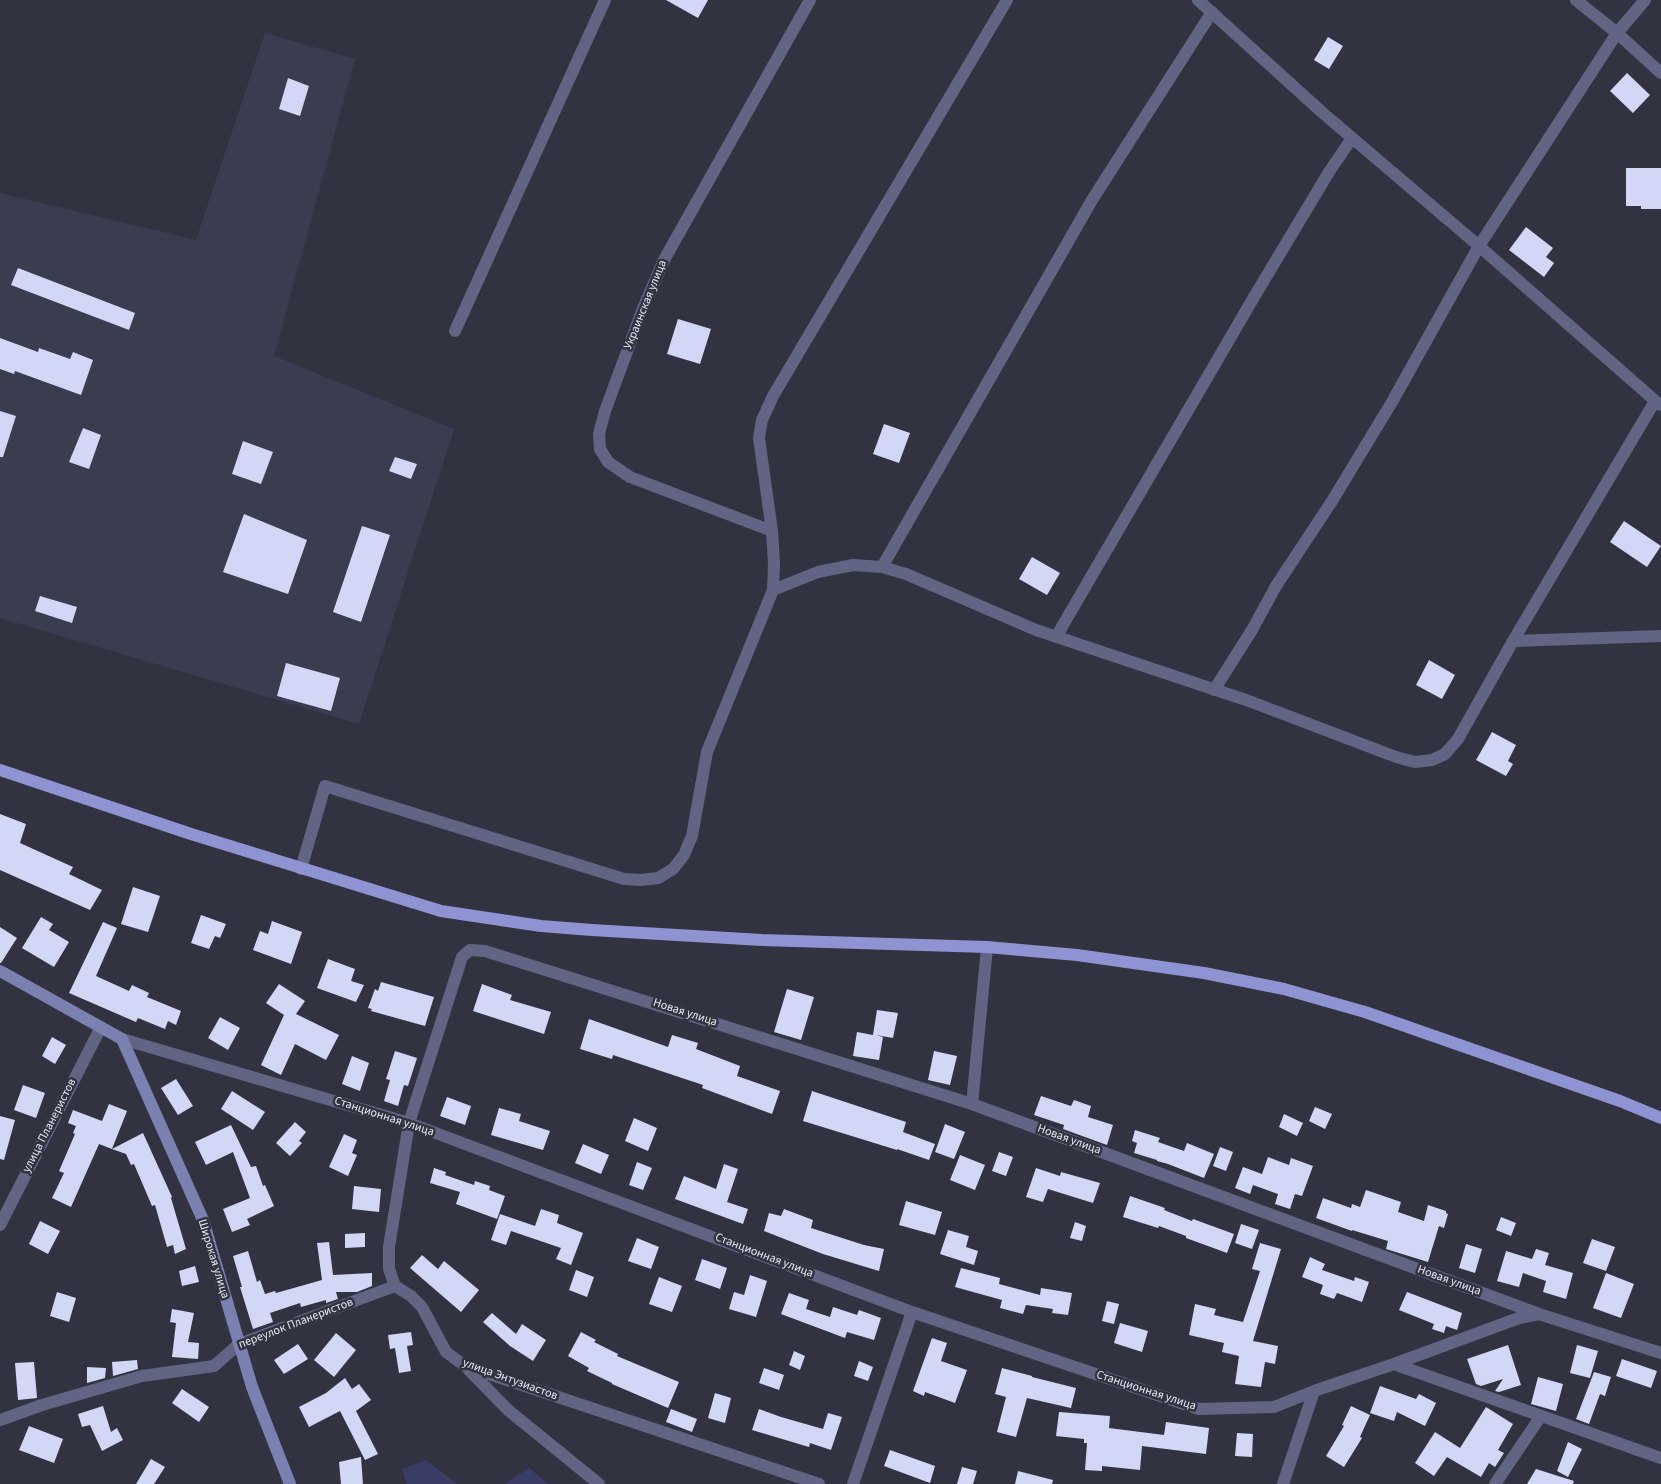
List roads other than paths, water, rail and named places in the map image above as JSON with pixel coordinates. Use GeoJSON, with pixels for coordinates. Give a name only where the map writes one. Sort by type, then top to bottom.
{"type":"FeatureCollection","features":[{"type":"Feature","properties":{"kind":"main road"},"geometry":{"type":"LineString","coordinates":[[0,770],[191,834],[441,911],[541,926],[762,940],[987,946],[1106,959],[1204,973],[1284,989],[1365,1012],[1620,1101],[1661,1118]]}},
{"type":"Feature","properties":{"kind":"street"},"geometry":{"type":"LineString","coordinates":[[455,331],[605,0]]}},
{"type":"Feature","properties":{"kind":"street","name":"Украинская улица"},"geometry":{"type":"LineString","coordinates":[[772,531],[630,477],[608,462],[600,450],[600,434],[605,411],[642,311],[664,260],[810,0]]}},
{"type":"Feature","properties":{"kind":"street"},"geometry":{"type":"LineString","coordinates":[[301,869],[325,786],[624,879],[658,878],[673,869],[684,855],[692,836],[707,752],[773,590],[772,531],[760,438],[762,420],[773,396],[1006,0]]}},
{"type":"Feature","properties":{"kind":"street"},"geometry":{"type":"LineString","coordinates":[[773,590],[818,572],[853,565],[882,567],[906,574],[1036,630],[1214,690],[1396,757],[1415,762],[1432,760],[1445,754],[1458,739],[1513,641],[1658,404],[1606,356],[1352,138],[1198,0]]}},
{"type":"Feature","properties":{"kind":"street"},"geometry":{"type":"LineString","coordinates":[[1576,0],[1617,33],[1661,73]]}},
{"type":"Feature","properties":{"kind":"street"},"geometry":{"type":"LineString","coordinates":[[1214,690],[1248,638],[1276,586],[1332,501],[1382,418],[1479,246],[1617,33],[1645,0]]}},
{"type":"Feature","properties":{"kind":"street"},"geometry":{"type":"LineString","coordinates":[[882,567],[1092,200],[1212,12]]}},
{"type":"Feature","properties":{"kind":"street"},"geometry":{"type":"LineString","coordinates":[[1056,637],[1254,297],[1329,172],[1352,138]]}},
{"type":"Feature","properties":{"kind":"street"},"geometry":{"type":"LineString","coordinates":[[1513,641],[1661,636]]}},
{"type":"Feature","properties":{"kind":"street"},"geometry":{"type":"LineString","coordinates":[[972,1104],[987,946]]}},
{"type":"Feature","properties":{"kind":"street","name":"Новая улица"},"geometry":{"type":"LineString","coordinates":[[409,1123],[462,957],[470,950],[485,951],[972,1104],[1540,1314],[1661,1353]]}},
{"type":"Feature","properties":{"kind":"street","name":"Станционная улица"},"geometry":{"type":"LineString","coordinates":[[0,971],[122,1039],[409,1123],[912,1312],[1199,1409],[1274,1407],[1519,1318],[1540,1314]]}},
{"type":"Feature","properties":{"kind":"street","name":"улица Планеристов"},"geometry":{"type":"LineString","coordinates":[[0,1225],[101,1027]]}},
{"type":"Feature","properties":{"kind":"street","name":"Широкая улица"},"geometry":{"type":"LineString","coordinates":[[122,1039],[203,1220],[252,1387],[290,1484]]}},
{"type":"Feature","properties":{"kind":"street"},"geometry":{"type":"LineString","coordinates":[[395,1286],[389,1269],[390,1247],[409,1123]]}},
{"type":"Feature","properties":{"kind":"street","name":"переулок Планеристов"},"geometry":{"type":"LineString","coordinates":[[0,1420],[42,1405],[142,1376],[214,1366],[239,1344],[395,1286]]}},
{"type":"Feature","properties":{"kind":"street","name":"улица Энтузиастов"},"geometry":{"type":"LineString","coordinates":[[395,1286],[411,1296],[422,1307],[446,1352],[465,1366],[819,1484]]}},
{"type":"Feature","properties":{"kind":"street"},"geometry":{"type":"LineString","coordinates":[[853,1484],[912,1312]]}},
{"type":"Feature","properties":{"kind":"street"},"geometry":{"type":"LineString","coordinates":[[1394,1364],[1661,1458]]}},
{"type":"Feature","properties":{"kind":"street"},"geometry":{"type":"LineString","coordinates":[[465,1366],[508,1410],[599,1484]]}},
{"type":"Feature","properties":{"kind":"street"},"geometry":{"type":"LineString","coordinates":[[1284,1484],[1314,1391]]}},
{"type":"Feature","properties":{"kind":"street"},"geometry":{"type":"LineString","coordinates":[[1495,1484],[1541,1416]]}}]}
